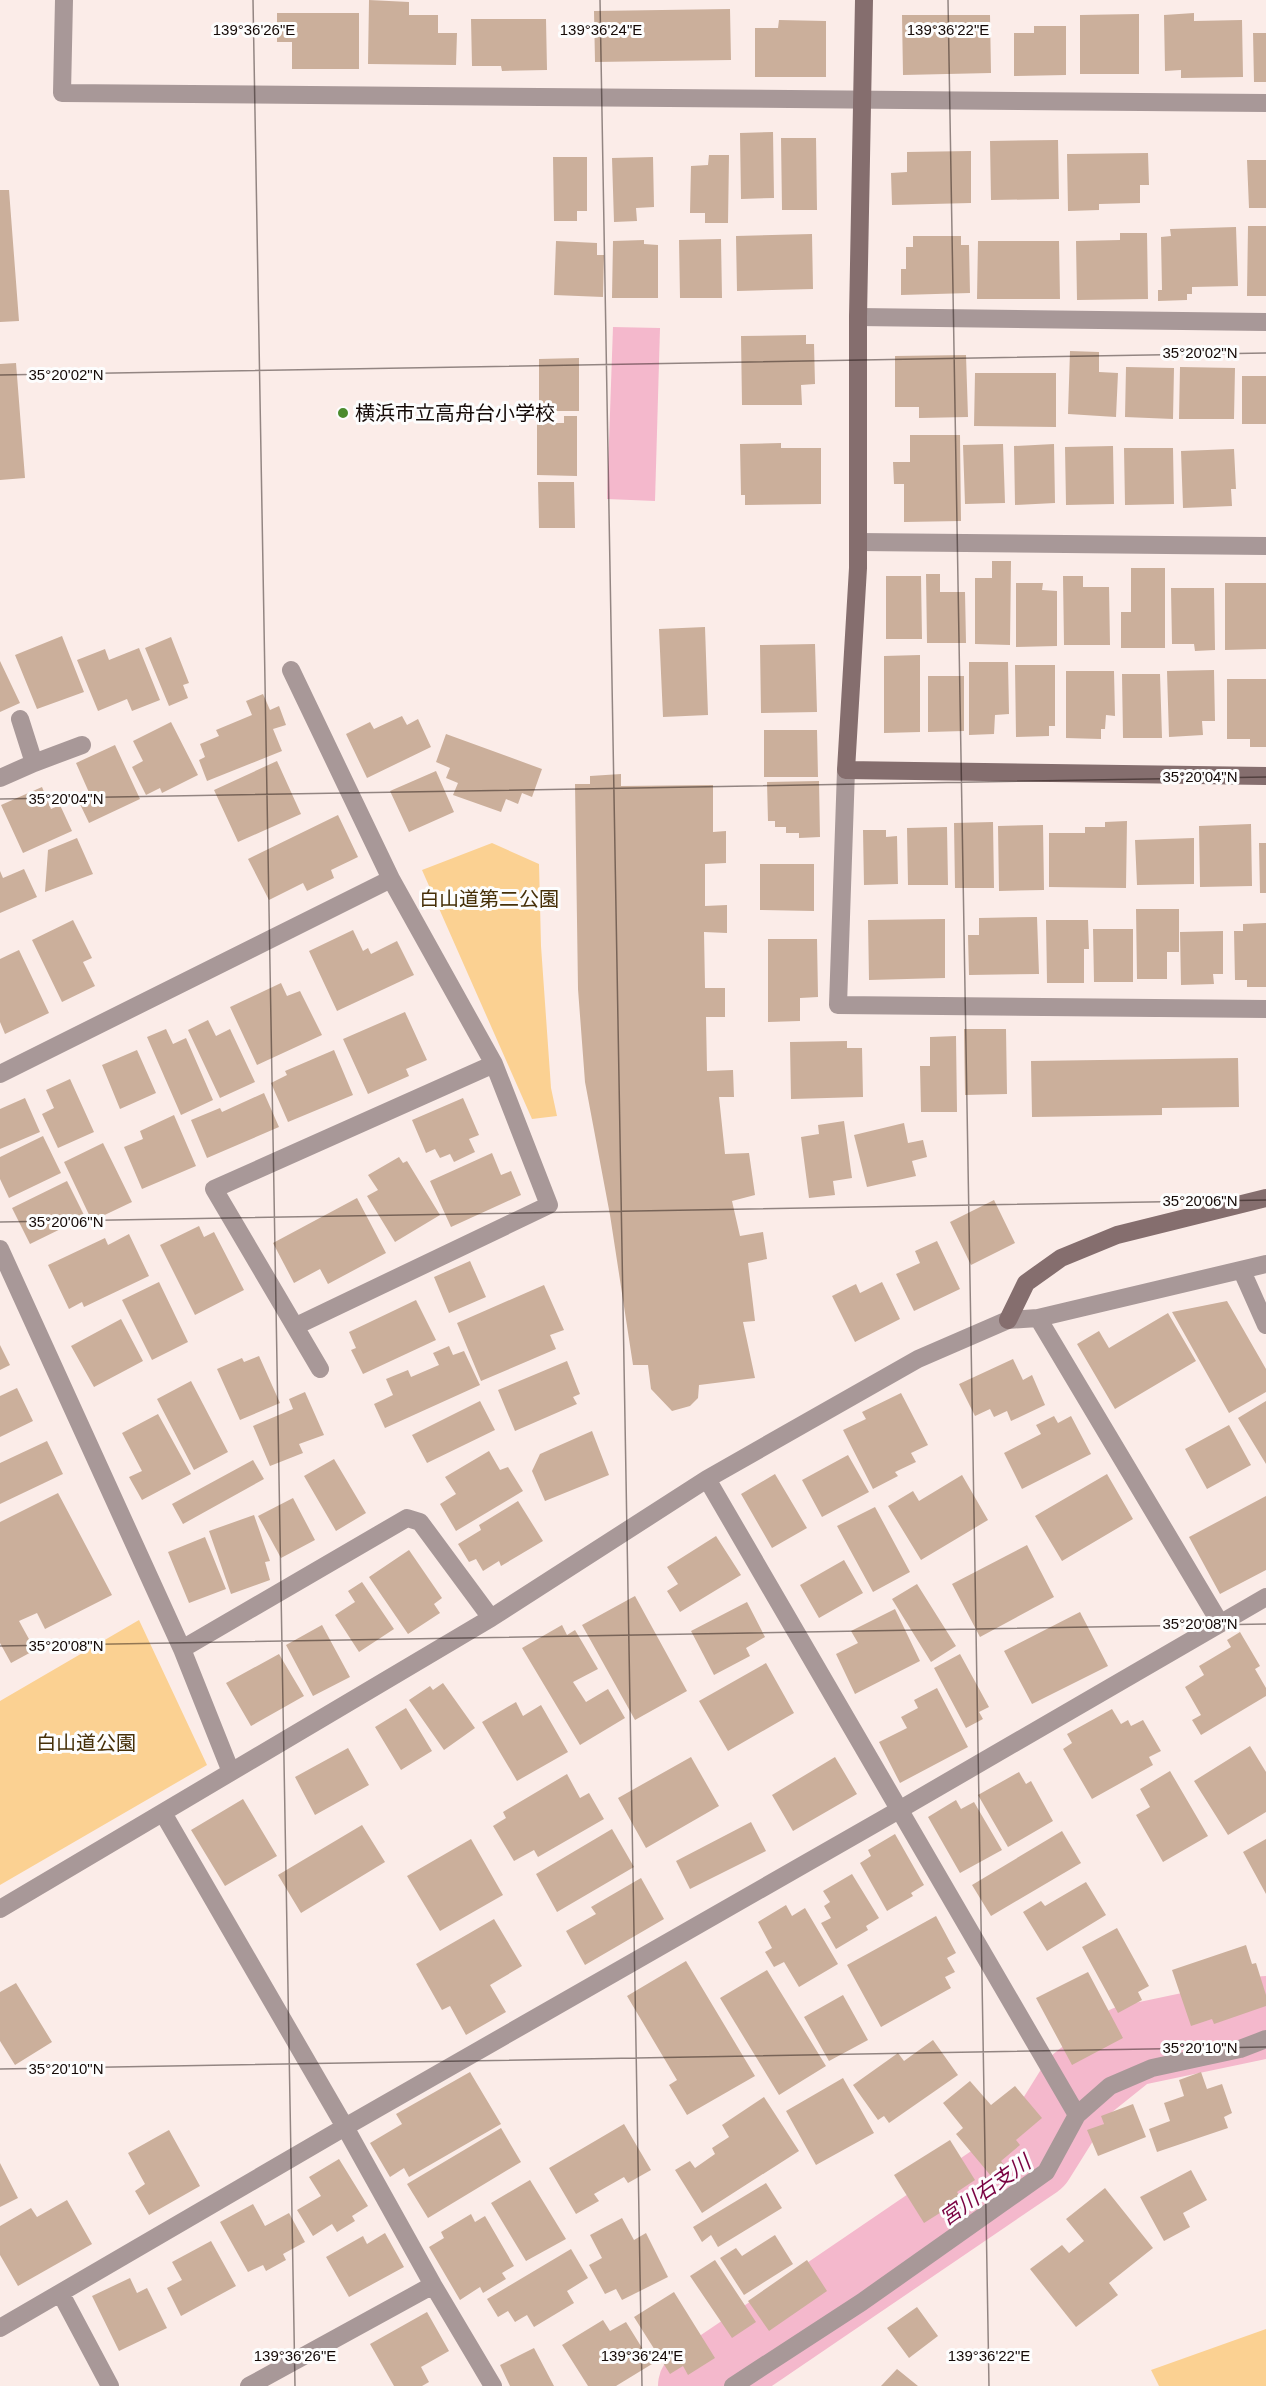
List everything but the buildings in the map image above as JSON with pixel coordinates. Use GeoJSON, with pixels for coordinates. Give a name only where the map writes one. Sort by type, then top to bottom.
{"type":"FeatureCollection","features":[{"type":"Feature","properties":{"kind":"street"},"geometry":{"type":"LineString","coordinates":[[64,0],[62,93],[1266,103]]}},
{"type":"Feature","properties":{"kind":"street"},"geometry":{"type":"LineString","coordinates":[[864,0],[858,317],[858,568],[846,770],[838,1005],[1266,1010]]}},
{"type":"Feature","properties":{"kind":"street"},"geometry":{"type":"LineString","coordinates":[[858,317],[1266,322]]}},
{"type":"Feature","properties":{"kind":"street"},"geometry":{"type":"LineString","coordinates":[[858,542],[1266,546]]}},
{"type":"Feature","properties":{"kind":"street"},"geometry":{"type":"LineString","coordinates":[[291,670],[391,879],[494,1064],[549,1205],[296,1326]]}},
{"type":"Feature","properties":{"kind":"street"},"geometry":{"type":"LineString","coordinates":[[20,719],[34,763]]}},
{"type":"Feature","properties":{"kind":"street"},"geometry":{"type":"LineString","coordinates":[[0,778],[82,745]]}},
{"type":"Feature","properties":{"kind":"street"},"geometry":{"type":"LineString","coordinates":[[846,770],[1266,777]]}},
{"type":"Feature","properties":{"kind":"street"},"geometry":{"type":"LineString","coordinates":[[0,1074],[391,879]]}},
{"type":"Feature","properties":{"kind":"street"},"geometry":{"type":"LineString","coordinates":[[320,1369],[214,1189],[494,1064]]}},
{"type":"Feature","properties":{"kind":"street"},"geometry":{"type":"LineString","coordinates":[[1008,1320],[1026,1283],[1061,1258],[1117,1235],[1266,1198]]}},
{"type":"Feature","properties":{"kind":"street"},"geometry":{"type":"LineString","coordinates":[[0,1249],[182,1649],[231,1772]]}},
{"type":"Feature","properties":{"kind":"street"},"geometry":{"type":"LineString","coordinates":[[0,1909],[491,1618],[707,1479],[918,1359],[1008,1320],[1038,1318],[1266,1264]]}},
{"type":"Feature","properties":{"kind":"street"},"geometry":{"type":"LineString","coordinates":[[1242,1271],[1266,1325]]}},
{"type":"Feature","properties":{"kind":"street"},"geometry":{"type":"LineString","coordinates":[[1038,1318],[1220,1623]]}},
{"type":"Feature","properties":{"kind":"street"},"geometry":{"type":"LineString","coordinates":[[707,1479],[1076,2114]]}},
{"type":"Feature","properties":{"kind":"street"},"geometry":{"type":"LineString","coordinates":[[182,1649],[407,1518],[420,1522],[491,1618]]}},
{"type":"Feature","properties":{"kind":"street"},"geometry":{"type":"LineString","coordinates":[[0,2328],[1266,1597]]}},
{"type":"Feature","properties":{"kind":"street"},"geometry":{"type":"LineString","coordinates":[[163,1813],[493,2386]]}},
{"type":"Feature","properties":{"kind":"street"},"geometry":{"type":"LineString","coordinates":[[733,2386],[862,2302],[1046,2172],[1076,2114],[1110,2086],[1152,2068],[1240,2049],[1266,2039]]}},
{"type":"Feature","properties":{"kind":"street"},"geometry":{"type":"LineString","coordinates":[[249,2386],[433,2285]]}},
{"type":"Feature","properties":{"kind":"street"},"geometry":{"type":"LineString","coordinates":[[61,2294],[110,2386]]}},
{"type":"Feature","properties":{"kind":"green space","name":"白山道第二公園"},"geometry":{"type":"Polygon","coordinates":[[[492,843],[539,864],[541,946],[551,1088],[557,1116],[532,1119],[422,870],[492,843]]]}},
{"type":"Feature","properties":{"kind":"green space","name":"白山道公園"},"geometry":{"type":"Polygon","coordinates":[[[139,1620],[207,1765],[0,1885],[0,1701],[139,1620]]]}},
{"type":"Feature","properties":{"kind":"green space"},"geometry":{"type":"Polygon","coordinates":[[[1266,2329],[1266,2386],[1159,2386],[1151,2370],[1266,2329]]]}},
{"type":"Feature","properties":{"kind":"shaded area"},"geometry":{"type":"Polygon","coordinates":[[[613,327],[660,328],[655,501],[607,499],[613,327]]]}},
{"type":"Feature","properties":{"kind":"waterway","name":"宮川右支川"},"geometry":{"type":"LineString","coordinates":[[699,2386],[1034,2158],[1079,2086],[1129,2046],[1266,2017]]}},
{"type":"Feature","properties":{"kind":"place","name":"横浜市立高舟台小学校"},"geometry":{"type":"Point","coordinates":[343,413]}}]}
